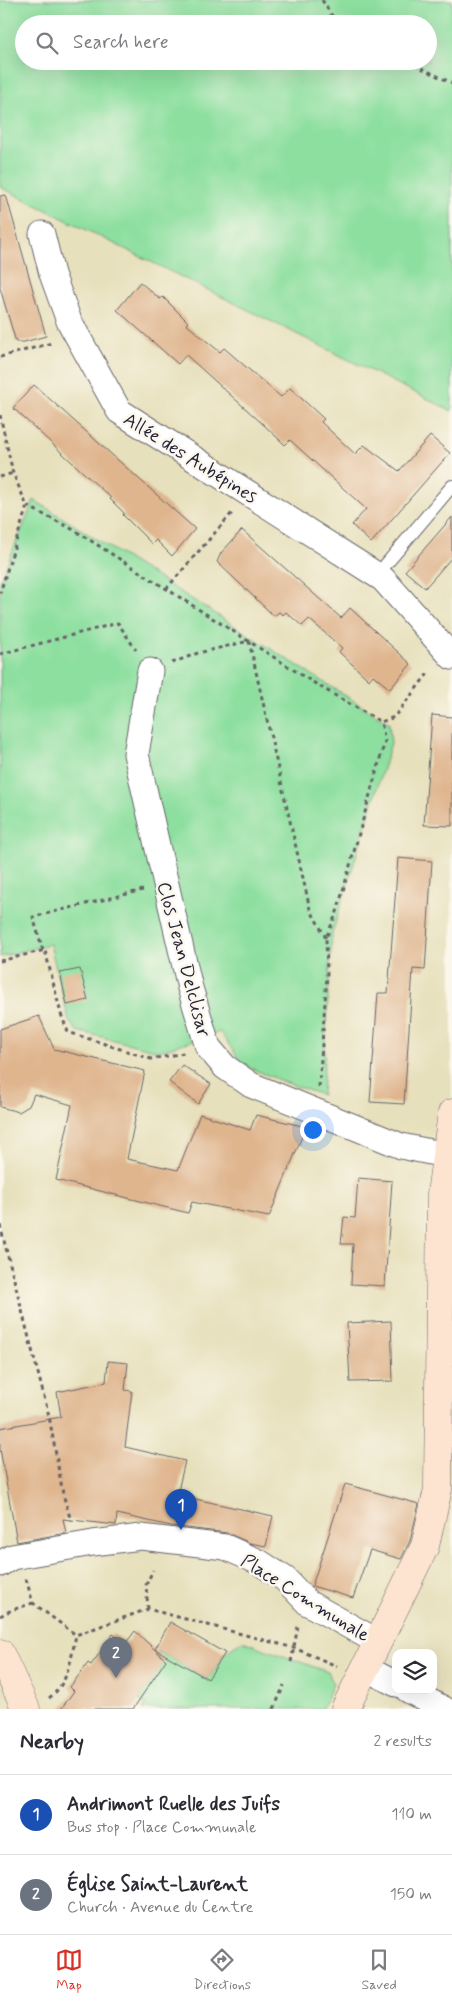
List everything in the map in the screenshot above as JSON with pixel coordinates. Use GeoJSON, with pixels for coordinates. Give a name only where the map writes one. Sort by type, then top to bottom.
{"type":"FeatureCollection","features":[{"type":"Feature","properties":{"kind":"street","name":"Allée des Aubépines"},"geometry":{"type":"LineString","coordinates":[[42,234],[52,274],[68,321],[119,411],[383,578],[449,654]]}},
{"type":"Feature","properties":{"kind":"street","name":"Clos Jean Delclisar"},"geometry":{"type":"LineString","coordinates":[[150,671],[136,754],[190,988],[208,1047],[225,1067],[251,1085],[317,1110],[401,1146],[445,1155]]}},
{"type":"Feature","properties":{"kind":"street"},"geometry":{"type":"LineString","coordinates":[[345,1709],[425,1546],[438,1489],[441,1194],[452,1113]]}},
{"type":"Feature","properties":{"kind":"street","name":"Place Communale"},"geometry":{"type":"LineString","coordinates":[[0,1564],[12,1557],[141,1537],[225,1548],[259,1562],[286,1579],[308,1603],[378,1642]]}},
{"type":"Feature","properties":{"kind":"street"},"geometry":{"type":"LineString","coordinates":[[0,1653],[26,1709]]}},
{"type":"Feature","properties":{"kind":"street"},"geometry":{"type":"LineString","coordinates":[[362,1674],[392,1683]]}},
{"type":"Feature","properties":{"kind":"street"},"geometry":{"type":"LineString","coordinates":[[416,1694],[444,1709]]}},
{"type":"Feature","properties":{"kind":"lane"},"geometry":{"type":"LineString","coordinates":[[377,575],[452,486]]}},
{"type":"Feature","properties":{"kind":"path"},"geometry":{"type":"LineString","coordinates":[[322,0],[331,15]]}},
{"type":"Feature","properties":{"kind":"path"},"geometry":{"type":"LineString","coordinates":[[425,70],[452,83]]}},
{"type":"Feature","properties":{"kind":"path"},"geometry":{"type":"LineString","coordinates":[[0,358],[53,343],[76,334]]}},
{"type":"Feature","properties":{"kind":"path"},"geometry":{"type":"LineString","coordinates":[[0,415],[13,473],[27,506],[74,530],[381,722],[385,741],[337,912],[326,938]]}},
{"type":"Feature","properties":{"kind":"path"},"geometry":{"type":"LineString","coordinates":[[0,477],[13,473]]}},
{"type":"Feature","properties":{"kind":"path"},"geometry":{"type":"LineString","coordinates":[[166,589],[247,492]]}},
{"type":"Feature","properties":{"kind":"path"},"geometry":{"type":"LineString","coordinates":[[0,593],[27,506]]}},
{"type":"Feature","properties":{"kind":"path"},"geometry":{"type":"LineString","coordinates":[[0,654],[118,623],[150,671],[198,653],[249,641]]}},
{"type":"Feature","properties":{"kind":"path"},"geometry":{"type":"LineString","coordinates":[[249,641],[310,909],[326,938],[328,974],[317,1110]]}},
{"type":"Feature","properties":{"kind":"path"},"geometry":{"type":"LineString","coordinates":[[381,722],[394,717],[449,654]]}},
{"type":"Feature","properties":{"kind":"path"},"geometry":{"type":"LineString","coordinates":[[165,885],[33,917],[43,950],[45,950],[61,1014],[68,1032],[151,1059],[208,1047]]}},
{"type":"Feature","properties":{"kind":"path"},"geometry":{"type":"LineString","coordinates":[[0,961],[43,950]]}},
{"type":"Feature","properties":{"kind":"path"},"geometry":{"type":"LineString","coordinates":[[0,1224],[49,1416],[64,1494],[79,1546]]}},
{"type":"Feature","properties":{"kind":"path"},"geometry":{"type":"LineString","coordinates":[[148,1609],[146,1584],[153,1570]]}},
{"type":"Feature","properties":{"kind":"path"},"geometry":{"type":"LineString","coordinates":[[25,1576],[33,1603],[41,1611],[76,1635]]}},
{"type":"Feature","properties":{"kind":"path"},"geometry":{"type":"LineString","coordinates":[[0,1616],[33,1603]]}},
{"type":"Feature","properties":{"kind":"path"},"geometry":{"type":"LineString","coordinates":[[76,1635],[148,1609],[294,1648],[362,1674]]}},
{"type":"Feature","properties":{"kind":"path"},"geometry":{"type":"LineString","coordinates":[[55,1693],[66,1677],[76,1635]]}},
{"type":"Feature","properties":{"kind":"path"},"geometry":{"type":"LineString","coordinates":[[291,1662],[294,1648]]}},
{"type":"Feature","properties":{"kind":"path"},"geometry":{"type":"LineString","coordinates":[[274,1709],[284,1684]]}},
{"type":"Feature","properties":{"kind":"green space"},"geometry":{"type":"Polygon","coordinates":[[[0,0],[452,0],[452,411],[0,187],[0,0]]]}},
{"type":"Feature","properties":{"kind":"green space"},"geometry":{"type":"Polygon","coordinates":[[[34,500],[389,723],[391,743],[332,934],[322,1095],[243,1065],[220,1032],[159,1051],[77,1031],[69,1021],[50,944],[0,957],[0,581],[34,500]]]}},
{"type":"Feature","properties":{"kind":"green space"},"geometry":{"type":"Polygon","coordinates":[[[242,1641],[328,1672],[333,1684],[322,1709],[143,1709],[146,1705],[139,1700],[160,1668],[150,1662],[158,1651],[208,1679],[225,1653],[242,1641]]]}},
{"type":"Feature","properties":{"kind":"building"},"geometry":{"type":"Polygon","coordinates":[[[6,195],[46,336],[24,342],[16,342],[0,288],[0,196],[6,195]]]}},
{"type":"Feature","properties":{"kind":"building"},"geometry":{"type":"Polygon","coordinates":[[[140,282],[160,299],[163,297],[188,322],[186,324],[220,352],[224,348],[281,397],[290,388],[324,419],[321,422],[355,454],[364,445],[399,471],[430,436],[450,453],[371,543],[352,525],[366,509],[290,440],[285,445],[186,355],[178,364],[117,310],[140,282]]]}},
{"type":"Feature","properties":{"kind":"building"},"geometry":{"type":"Polygon","coordinates":[[[34,385],[195,529],[172,556],[156,540],[152,544],[123,515],[124,513],[111,498],[13,408],[34,385]]]}},
{"type":"Feature","properties":{"kind":"building"},"geometry":{"type":"Polygon","coordinates":[[[452,517],[452,557],[425,588],[405,571],[452,517]]]}},
{"type":"Feature","properties":{"kind":"building"},"geometry":{"type":"Polygon","coordinates":[[[242,530],[341,618],[350,608],[411,664],[390,689],[373,675],[369,680],[339,652],[342,648],[309,619],[302,626],[286,612],[283,615],[279,612],[274,616],[217,562],[221,553],[242,530]]]}},
{"type":"Feature","properties":{"kind":"building"},"geometry":{"type":"Polygon","coordinates":[[[432,715],[452,717],[452,826],[424,825],[432,715]]]}},
{"type":"Feature","properties":{"kind":"building"},"geometry":{"type":"Polygon","coordinates":[[[398,858],[432,861],[425,970],[413,969],[404,1104],[370,1102],[378,993],[388,993],[398,858]]]}},
{"type":"Feature","properties":{"kind":"building"},"geometry":{"type":"Polygon","coordinates":[[[80,969],[88,1000],[67,1005],[60,973],[80,969]]]}},
{"type":"Feature","properties":{"kind":"building"},"geometry":{"type":"Polygon","coordinates":[[[39,1016],[54,1049],[145,1071],[127,1159],[178,1170],[200,1114],[250,1130],[256,1115],[306,1127],[269,1217],[192,1202],[188,1213],[56,1180],[72,1105],[34,1094],[29,1106],[19,1112],[0,1107],[0,1029],[39,1016]]]}},
{"type":"Feature","properties":{"kind":"building"},"geometry":{"type":"Polygon","coordinates":[[[182,1065],[211,1084],[198,1104],[169,1082],[182,1065]]]}},
{"type":"Feature","properties":{"kind":"building"},"geometry":{"type":"Polygon","coordinates":[[[358,1178],[392,1181],[385,1286],[351,1284],[353,1244],[341,1244],[344,1217],[355,1218],[358,1178]]]}},
{"type":"Feature","properties":{"kind":"building"},"geometry":{"type":"Polygon","coordinates":[[[391,1321],[393,1381],[350,1382],[347,1323],[391,1321]]]}},
{"type":"Feature","properties":{"kind":"building"},"geometry":{"type":"Polygon","coordinates":[[[108,1361],[128,1363],[125,1390],[132,1391],[125,1447],[185,1461],[177,1495],[273,1516],[266,1546],[250,1543],[227,1533],[171,1526],[117,1514],[116,1525],[63,1519],[66,1533],[17,1542],[0,1449],[0,1428],[61,1417],[57,1392],[106,1382],[108,1361]]]}},
{"type":"Feature","properties":{"kind":"building"},"geometry":{"type":"Polygon","coordinates":[[[345,1484],[419,1504],[410,1541],[401,1559],[370,1550],[353,1598],[312,1586],[345,1484]]]}},
{"type":"Feature","properties":{"kind":"building"},"geometry":{"type":"Polygon","coordinates":[[[170,1622],[225,1653],[208,1679],[155,1649],[170,1622]]]}},
{"type":"Feature","properties":{"kind":"building"},"geometry":{"type":"Polygon","coordinates":[[[135,1631],[166,1660],[133,1709],[61,1709],[74,1691],[70,1687],[88,1663],[91,1665],[113,1634],[126,1643],[135,1631]]]}},
{"type":"Feature","properties":{"kind":"place","name":"Andrimont Ruelle des Juifs"},"geometry":{"type":"Point","coordinates":[181,1530]}},
{"type":"Feature","properties":{"kind":"place","name":"Église Saint-Laurent"},"geometry":{"type":"Point","coordinates":[116,1678]}}]}
